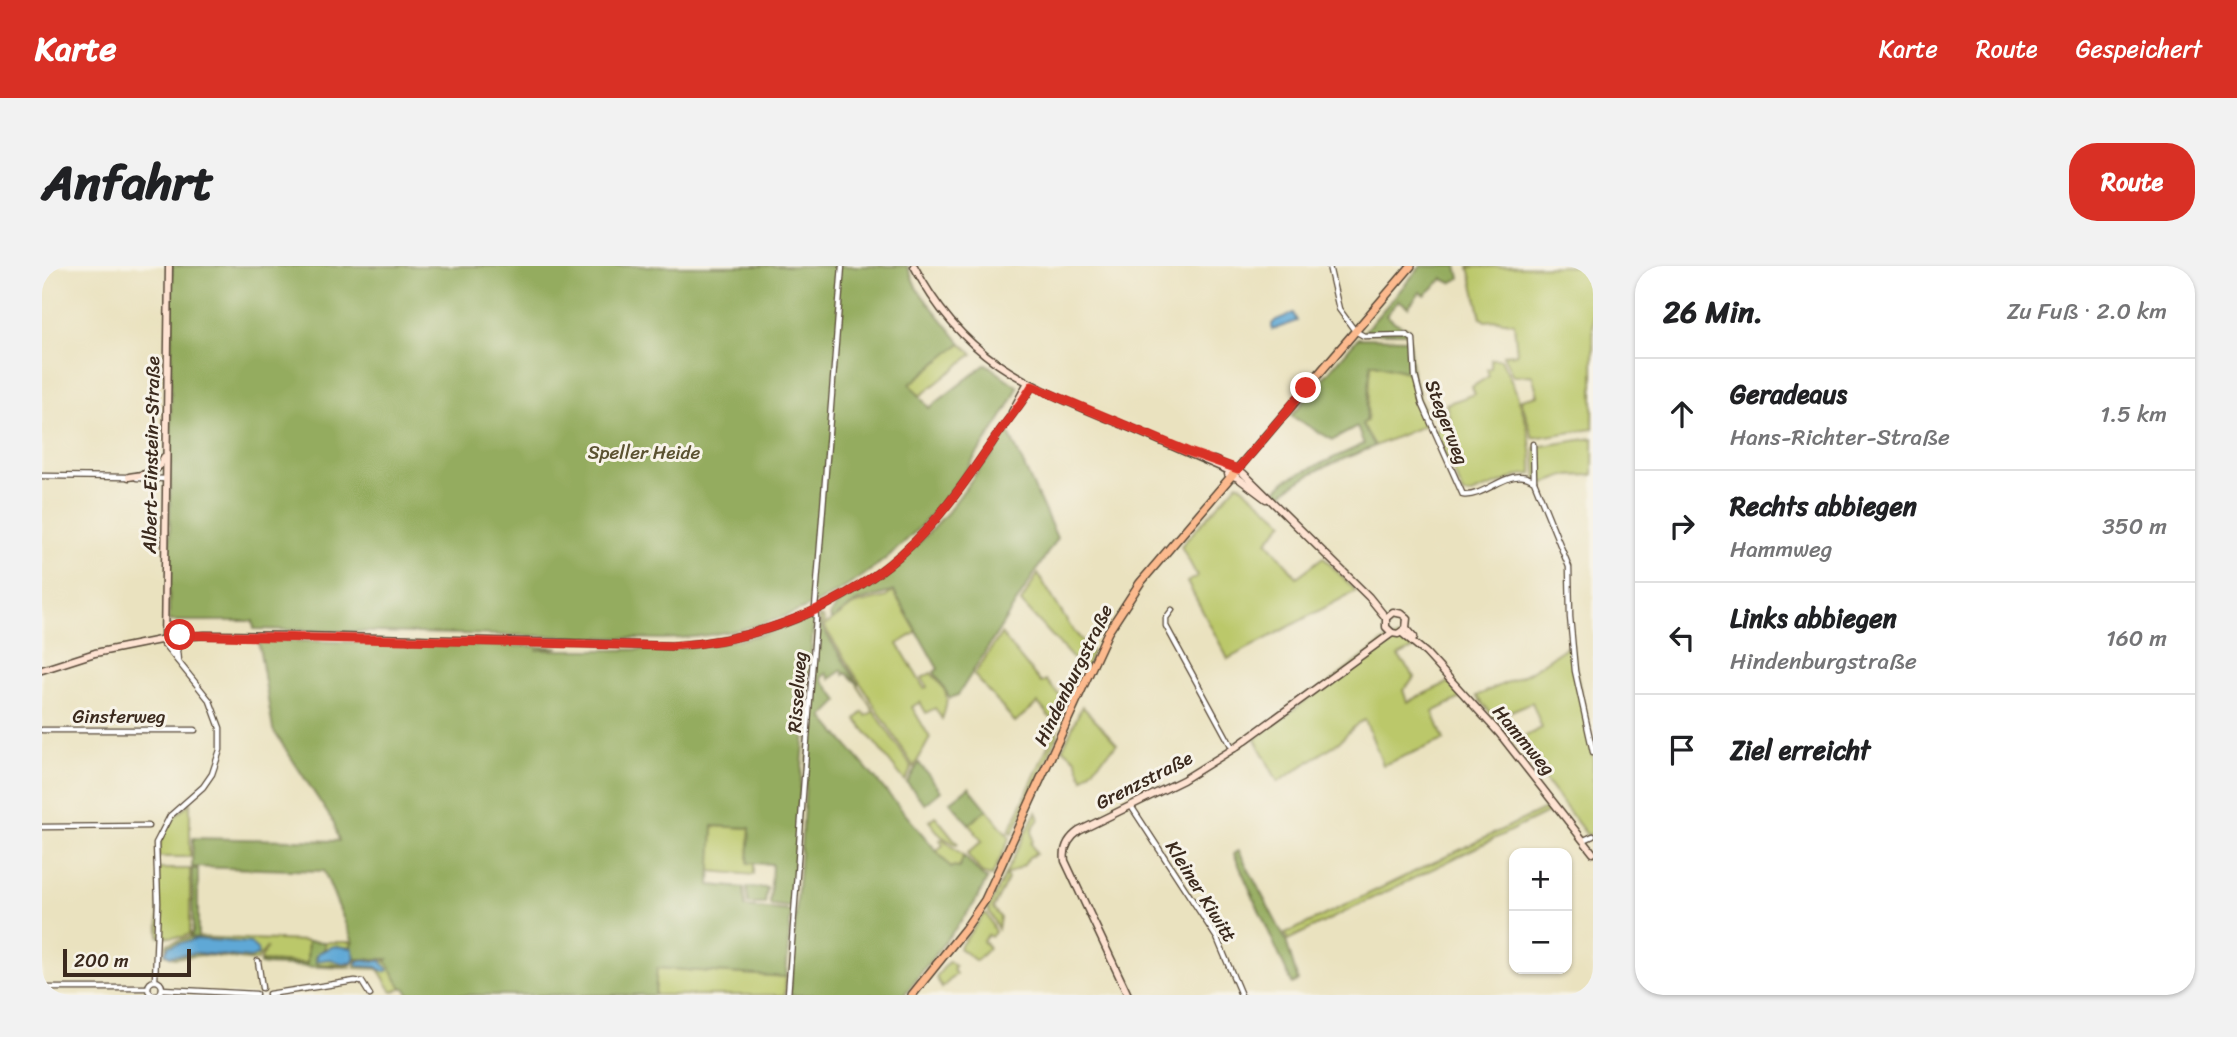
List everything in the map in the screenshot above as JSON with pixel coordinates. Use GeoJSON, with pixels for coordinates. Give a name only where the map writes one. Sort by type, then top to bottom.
{"type":"FeatureCollection","features":[{"type":"Feature","properties":{"kind":"main road","name":"Albert-Einstein-Straße"},"geometry":{"type":"LineString","coordinates":[[167,641],[165,551],[169,266]]}},
{"type":"Feature","properties":{"kind":"main road","name":"Hammweg"},"geometry":{"type":"LineString","coordinates":[[914,266],[941,309],[967,338],[993,361],[1030,385],[1189,452],[1234,474],[1275,506],[1388,616],[1396,612],[1405,616],[1407,621],[1404,630],[1499,733],[1593,853]]}},
{"type":"Feature","properties":{"kind":"main road","name":"Hindenburgstraße"},"geometry":{"type":"LineString","coordinates":[[912,995],[985,900],[1118,614],[1140,583],[1411,266]]}},
{"type":"Feature","properties":{"kind":"main road"},"geometry":{"type":"LineString","coordinates":[[42,670],[95,653],[197,636],[279,635],[671,646],[749,634],[793,620],[833,601],[874,575],[915,541],[949,502],[1030,385]]}},
{"type":"Feature","properties":{"kind":"main road"},"geometry":{"type":"LineString","coordinates":[[126,477],[153,473],[160,466],[167,448]]}},
{"type":"Feature","properties":{"kind":"main road","name":"Hammweg"},"geometry":{"type":"LineString","coordinates":[[1189,452],[1222,471],[1234,474]]}},
{"type":"Feature","properties":{"kind":"main road"},"geometry":{"type":"LineString","coordinates":[[95,653],[158,634],[165,551]]}},
{"type":"Feature","properties":{"kind":"main road"},"geometry":{"type":"LineString","coordinates":[[166,590],[167,641]]}},
{"type":"Feature","properties":{"kind":"main road"},"geometry":{"type":"LineString","coordinates":[[1388,616],[1389,630],[1404,630]]}},
{"type":"Feature","properties":{"kind":"main road"},"geometry":{"type":"LineString","coordinates":[[168,626],[173,632],[197,636]]}},
{"type":"Feature","properties":{"kind":"main road","name":"Grenzstraße"},"geometry":{"type":"LineString","coordinates":[[1128,995],[1074,882],[1064,853],[1069,840],[1079,831],[1183,780],[1233,749],[1370,648],[1389,630]]}},
{"type":"Feature","properties":{"kind":"street","name":"Risselweg"},"geometry":{"type":"LineString","coordinates":[[789,995],[842,266]]}},
{"type":"Feature","properties":{"kind":"street"},"geometry":{"type":"LineString","coordinates":[[1329,266],[1339,309],[1355,331]]}},
{"type":"Feature","properties":{"kind":"street","name":"Stegerweg"},"geometry":{"type":"LineString","coordinates":[[1355,331],[1364,336],[1406,335],[1413,339],[1415,376],[1422,402],[1463,495],[1472,495],[1512,477],[1524,476],[1534,481]]}},
{"type":"Feature","properties":{"kind":"street"},"geometry":{"type":"LineString","coordinates":[[1533,444],[1534,481],[1569,567],[1575,670],[1593,752]]}},
{"type":"Feature","properties":{"kind":"street"},"geometry":{"type":"LineString","coordinates":[[42,476],[166,479]]}},
{"type":"Feature","properties":{"kind":"street"},"geometry":{"type":"LineString","coordinates":[[126,477],[130,480],[157,481],[166,488]]}},
{"type":"Feature","properties":{"kind":"street"},"geometry":{"type":"LineString","coordinates":[[1172,610],[1166,618],[1166,626],[1233,749]]}},
{"type":"Feature","properties":{"kind":"street"},"geometry":{"type":"LineString","coordinates":[[178,662],[177,651],[181,637]]}},
{"type":"Feature","properties":{"kind":"street"},"geometry":{"type":"LineString","coordinates":[[155,980],[158,904],[156,843],[170,816],[203,787],[212,774],[220,750],[220,728],[211,701],[178,662],[167,641]]}},
{"type":"Feature","properties":{"kind":"street","name":"Ginsterweg"},"geometry":{"type":"LineString","coordinates":[[42,730],[195,730]]}},
{"type":"Feature","properties":{"kind":"street","name":"Kleiner Kiwitt"},"geometry":{"type":"LineString","coordinates":[[1131,806],[1217,938],[1241,995]]}},
{"type":"Feature","properties":{"kind":"street"},"geometry":{"type":"LineString","coordinates":[[42,827],[148,826]]}},
{"type":"Feature","properties":{"kind":"street"},"geometry":{"type":"LineString","coordinates":[[1584,840],[1593,836]]}},
{"type":"Feature","properties":{"kind":"street"},"geometry":{"type":"LineString","coordinates":[[162,989],[256,995],[262,988],[258,961]]}},
{"type":"Feature","properties":{"kind":"street"},"geometry":{"type":"LineString","coordinates":[[148,988],[155,980]]}},
{"type":"Feature","properties":{"kind":"street"},"geometry":{"type":"LineString","coordinates":[[148,988],[149,992],[155,995],[160,993],[161,983],[155,980]]}},
{"type":"Feature","properties":{"kind":"street"},"geometry":{"type":"LineString","coordinates":[[262,988],[268,990],[269,994],[355,981],[362,982],[370,995]]}},
{"type":"Feature","properties":{"kind":"street"},"geometry":{"type":"LineString","coordinates":[[42,988],[148,988]]}},
{"type":"Feature","properties":{"kind":"green space","name":"Speller Heide"},"geometry":{"type":"Polygon","coordinates":[[[172,266],[907,266],[917,289],[961,343],[910,384],[929,408],[986,364],[1018,387],[1005,412],[949,493],[917,529],[883,561],[845,587],[805,608],[761,624],[713,634],[662,639],[254,629],[253,621],[169,621],[172,266]]]}},
{"type":"Feature","properties":{"kind":"green space"},"geometry":{"type":"Polygon","coordinates":[[[1421,266],[1457,266],[1460,278],[1451,283],[1443,279],[1425,295],[1420,292],[1408,307],[1399,300],[1386,315],[1409,329],[1407,333],[1363,333],[1421,266]]]}},
{"type":"Feature","properties":{"kind":"green space"},"geometry":{"type":"Polygon","coordinates":[[[1593,266],[1593,429],[1533,438],[1521,399],[1538,395],[1532,375],[1513,376],[1503,355],[1517,354],[1514,323],[1485,321],[1481,318],[1469,267],[1593,266]]]}},
{"type":"Feature","properties":{"kind":"green space"},"geometry":{"type":"Polygon","coordinates":[[[1358,338],[1409,339],[1412,373],[1371,363],[1366,421],[1362,424],[1375,446],[1313,473],[1280,496],[1276,490],[1287,479],[1364,444],[1357,427],[1333,440],[1291,416],[1358,338]]]}},
{"type":"Feature","properties":{"kind":"green space"},"geometry":{"type":"Polygon","coordinates":[[[961,343],[973,354],[920,396],[910,384],[961,343]]]}},
{"type":"Feature","properties":{"kind":"green space"},"geometry":{"type":"Polygon","coordinates":[[[1491,359],[1501,359],[1519,400],[1531,444],[1532,474],[1521,475],[1471,494],[1464,494],[1434,431],[1451,423],[1446,404],[1475,394],[1472,387],[1489,376],[1487,369],[1491,368],[1491,359]]]}},
{"type":"Feature","properties":{"kind":"green space"},"geometry":{"type":"Polygon","coordinates":[[[1371,363],[1412,373],[1428,424],[1375,446],[1362,424],[1367,421],[1371,363]]]}},
{"type":"Feature","properties":{"kind":"green space"},"geometry":{"type":"Polygon","coordinates":[[[1008,431],[1057,538],[958,695],[950,698],[934,672],[938,669],[894,591],[856,602],[831,621],[830,614],[840,602],[879,577],[916,546],[947,513],[984,463],[990,459],[1008,431]]]}},
{"type":"Feature","properties":{"kind":"green space"},"geometry":{"type":"Polygon","coordinates":[[[1593,438],[1593,475],[1565,476],[1537,486],[1535,447],[1593,438]]]}},
{"type":"Feature","properties":{"kind":"green space"},"geometry":{"type":"Polygon","coordinates":[[[1238,483],[1284,522],[1267,541],[1297,577],[1323,557],[1356,591],[1228,659],[1187,582],[1197,576],[1181,546],[1238,483]]]}},
{"type":"Feature","properties":{"kind":"green space"},"geometry":{"type":"Polygon","coordinates":[[[1038,574],[1070,626],[1092,653],[1084,671],[1021,602],[1038,574]]]}},
{"type":"Feature","properties":{"kind":"green space"},"geometry":{"type":"Polygon","coordinates":[[[893,591],[917,632],[898,644],[924,688],[927,687],[922,678],[931,673],[941,684],[947,699],[942,719],[935,708],[926,713],[920,702],[912,707],[930,738],[914,767],[818,617],[823,618],[826,625],[853,605],[886,597],[893,591]]]}},
{"type":"Feature","properties":{"kind":"green space"},"geometry":{"type":"Polygon","coordinates":[[[814,616],[791,907],[770,905],[772,864],[748,863],[750,828],[713,826],[710,885],[744,888],[745,907],[791,911],[786,977],[657,968],[655,995],[410,995],[402,988],[386,961],[388,959],[354,959],[350,947],[353,942],[324,871],[192,867],[193,838],[339,841],[334,823],[273,730],[258,640],[559,647],[536,650],[677,648],[746,638],[814,616]]]}},
{"type":"Feature","properties":{"kind":"green space"},"geometry":{"type":"Polygon","coordinates":[[[818,621],[859,685],[846,673],[844,675],[842,670],[830,679],[826,673],[821,678],[839,701],[823,717],[951,868],[959,868],[964,856],[987,879],[974,904],[904,995],[790,995],[818,621]]]}},
{"type":"Feature","properties":{"kind":"green space"},"geometry":{"type":"Polygon","coordinates":[[[1001,634],[1041,683],[1046,680],[1067,704],[1057,726],[1038,703],[1015,722],[974,675],[1001,634]]]}},
{"type":"Feature","properties":{"kind":"green space"},"geometry":{"type":"Polygon","coordinates":[[[1405,637],[1417,647],[1398,656],[1415,677],[1403,690],[1407,702],[1449,682],[1463,697],[1433,712],[1444,740],[1383,765],[1365,720],[1358,723],[1339,742],[1278,782],[1255,739],[1387,639],[1405,637]]]}},
{"type":"Feature","properties":{"kind":"green space"},"geometry":{"type":"Polygon","coordinates":[[[1571,644],[1593,757],[1593,833],[1587,835],[1515,741],[1542,728],[1532,702],[1495,718],[1476,696],[1528,673],[1571,644]]]}},
{"type":"Feature","properties":{"kind":"green space"},"geometry":{"type":"Polygon","coordinates":[[[857,685],[912,768],[905,781],[856,719],[863,712],[866,716],[874,711],[857,685]]]}},
{"type":"Feature","properties":{"kind":"green space"},"geometry":{"type":"Polygon","coordinates":[[[1082,706],[1117,744],[1083,779],[1076,759],[1063,748],[1082,706]]]}},
{"type":"Feature","properties":{"kind":"green space"},"geometry":{"type":"Polygon","coordinates":[[[1056,728],[1058,735],[1013,833],[1009,832],[1056,728]]]}},
{"type":"Feature","properties":{"kind":"green space"},"geometry":{"type":"Polygon","coordinates":[[[919,763],[941,791],[925,804],[907,783],[919,763]]]}},
{"type":"Feature","properties":{"kind":"green space"},"geometry":{"type":"Polygon","coordinates":[[[969,787],[987,809],[969,824],[950,802],[969,787]]]}},
{"type":"Feature","properties":{"kind":"green space"},"geometry":{"type":"Polygon","coordinates":[[[190,803],[190,857],[158,857],[161,840],[168,826],[190,803]]]}},
{"type":"Feature","properties":{"kind":"green space"},"geometry":{"type":"Polygon","coordinates":[[[1549,807],[1551,811],[1288,940],[1285,934],[1549,807]]]}},
{"type":"Feature","properties":{"kind":"green space"},"geometry":{"type":"Polygon","coordinates":[[[987,809],[1010,838],[992,876],[983,874],[967,854],[982,841],[969,824],[987,809]]]}},
{"type":"Feature","properties":{"kind":"green space"},"geometry":{"type":"Polygon","coordinates":[[[1036,812],[1039,819],[1032,829],[1031,843],[1036,854],[1029,857],[1024,865],[1006,875],[1008,879],[993,908],[1000,917],[998,929],[988,909],[1036,812]]]}},
{"type":"Feature","properties":{"kind":"green space"},"geometry":{"type":"Polygon","coordinates":[[[935,816],[958,844],[941,836],[929,821],[935,816]]]}},
{"type":"Feature","properties":{"kind":"green space"},"geometry":{"type":"Polygon","coordinates":[[[713,826],[750,828],[748,862],[754,863],[754,875],[710,871],[713,826]]]}},
{"type":"Feature","properties":{"kind":"green space"},"geometry":{"type":"Polygon","coordinates":[[[943,839],[964,856],[964,861],[958,868],[951,869],[936,851],[943,845],[940,840],[943,839]]]}},
{"type":"Feature","properties":{"kind":"green space"},"geometry":{"type":"Polygon","coordinates":[[[1239,851],[1286,941],[1298,981],[1292,984],[1234,854],[1239,851]]]}},
{"type":"Feature","properties":{"kind":"green space"},"geometry":{"type":"Polygon","coordinates":[[[158,869],[190,869],[190,934],[182,937],[159,937],[158,869]]]}},
{"type":"Feature","properties":{"kind":"green space"},"geometry":{"type":"Polygon","coordinates":[[[192,869],[198,869],[198,938],[190,937],[193,932],[192,869]]]}},
{"type":"Feature","properties":{"kind":"green space"},"geometry":{"type":"Polygon","coordinates":[[[747,887],[767,888],[765,904],[748,904],[747,887]]]}},
{"type":"Feature","properties":{"kind":"green space"},"geometry":{"type":"Polygon","coordinates":[[[984,914],[987,914],[995,932],[983,941],[989,948],[976,961],[959,948],[984,914]]]}},
{"type":"Feature","properties":{"kind":"green space"},"geometry":{"type":"Polygon","coordinates":[[[190,937],[308,941],[307,963],[260,961],[267,947],[256,961],[204,955],[174,958],[165,954],[167,944],[190,937]]]}},
{"type":"Feature","properties":{"kind":"green space"},"geometry":{"type":"Polygon","coordinates":[[[308,941],[324,942],[325,948],[316,957],[317,964],[353,968],[260,965],[260,962],[307,964],[308,941]]]}},
{"type":"Feature","properties":{"kind":"green space"},"geometry":{"type":"Polygon","coordinates":[[[324,942],[353,942],[355,960],[351,965],[317,964],[316,961],[325,948],[324,942]]]}},
{"type":"Feature","properties":{"kind":"green space"},"geometry":{"type":"Polygon","coordinates":[[[358,959],[386,961],[402,988],[392,992],[378,969],[355,968],[358,959]]]}},
{"type":"Feature","properties":{"kind":"green space"},"geometry":{"type":"Polygon","coordinates":[[[949,961],[955,966],[953,970],[956,974],[942,988],[936,977],[949,961]]]}},
{"type":"Feature","properties":{"kind":"green space"},"geometry":{"type":"Polygon","coordinates":[[[656,968],[786,977],[785,995],[655,995],[656,968]]]}},
{"type":"Feature","properties":{"kind":"water"},"geometry":{"type":"Polygon","coordinates":[[[1293,313],[1297,321],[1272,330],[1272,324],[1276,320],[1293,313]]]}},
{"type":"Feature","properties":{"kind":"water"},"geometry":{"type":"Polygon","coordinates":[[[195,939],[250,943],[257,949],[258,955],[251,958],[197,953],[170,956],[165,953],[169,946],[195,939]]]}},
{"type":"Feature","properties":{"kind":"water"},"geometry":{"type":"Polygon","coordinates":[[[334,946],[352,948],[355,957],[352,963],[330,959],[316,961],[318,953],[334,946]]]}},
{"type":"Feature","properties":{"kind":"water"},"geometry":{"type":"Polygon","coordinates":[[[381,961],[388,970],[384,972],[377,967],[358,966],[356,963],[381,961]]]}},
{"type":"Feature","properties":{"kind":"route"},"geometry":{"type":"LineString","coordinates":[[180,635],[671,646],[735,638],[784,624],[833,601],[874,575],[903,552],[949,502],[1019,408],[1032,386],[1189,452],[1238,469],[1306,388]]}}]}
